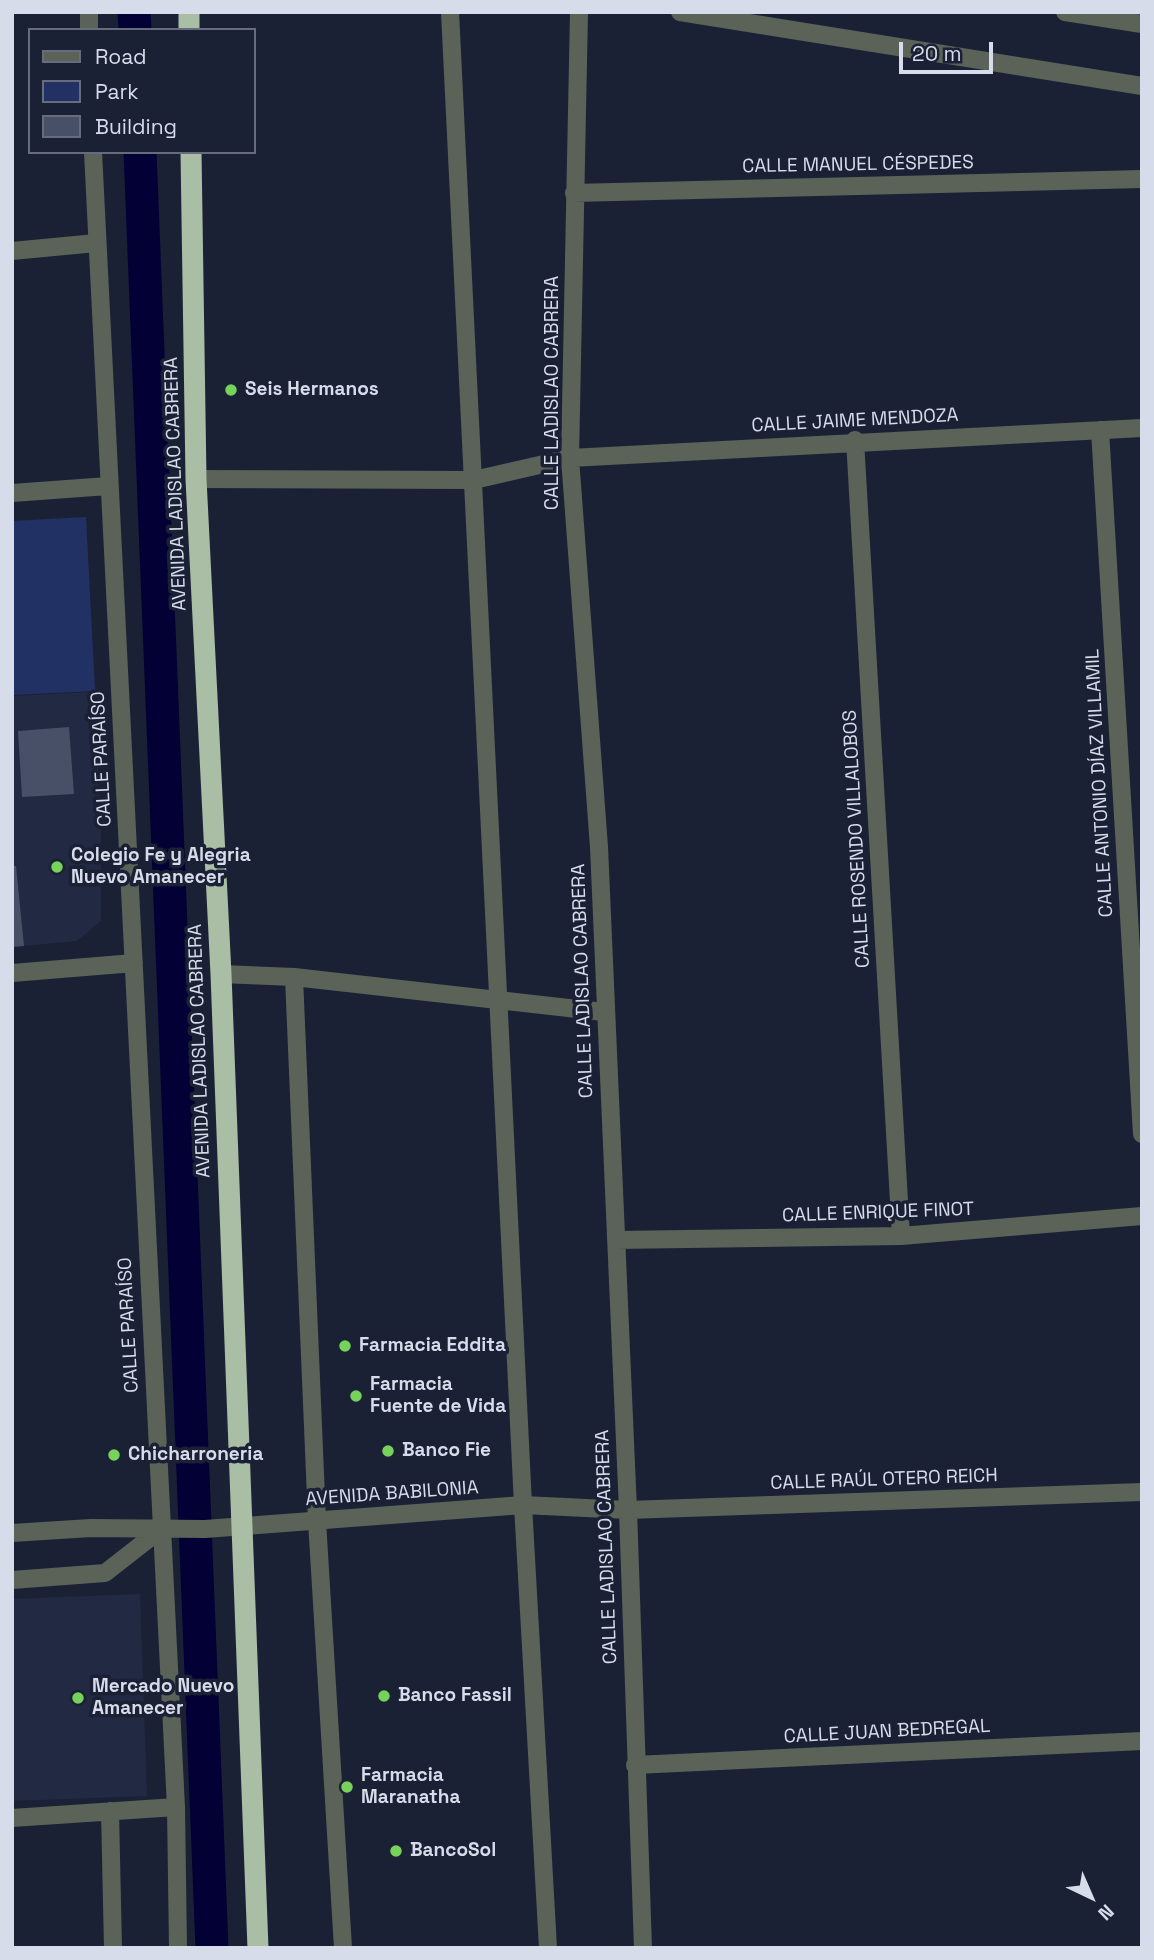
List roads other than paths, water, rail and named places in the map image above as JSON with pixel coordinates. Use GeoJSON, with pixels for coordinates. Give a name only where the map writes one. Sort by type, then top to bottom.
{"type":"FeatureCollection","features":[{"type":"Feature","properties":{"kind":"highway","name":"AVENIDA LADISLAO CABRERA"},"geometry":{"type":"LineString","coordinates":[[191,154],[196,479],[221,974],[258,1948]]}},
{"type":"Feature","properties":{"kind":"street"},"geometry":{"type":"LineString","coordinates":[[450,12],[523,1505],[548,1948]]}},
{"type":"Feature","properties":{"kind":"street","name":"CALLE LADISLAO CABRERA"},"geometry":{"type":"LineString","coordinates":[[579,12],[570,458],[599,847],[604,1012],[628,1510],[643,1948]]}},
{"type":"Feature","properties":{"kind":"street"},"geometry":{"type":"LineString","coordinates":[[680,12],[1142,86]]}},
{"type":"Feature","properties":{"kind":"street"},"geometry":{"type":"LineString","coordinates":[[1065,12],[1142,24]]}},
{"type":"Feature","properties":{"kind":"street","name":"CALLE PARAÍSO"},"geometry":{"type":"LineString","coordinates":[[93,154],[108,486],[167,1530]]}},
{"type":"Feature","properties":{"kind":"street","name":"CALLE MANUEL CÉSPEDES"},"geometry":{"type":"LineString","coordinates":[[574,193],[1142,179]]}},
{"type":"Feature","properties":{"kind":"street"},"geometry":{"type":"LineString","coordinates":[[12,251],[96,243]]}},
{"type":"Feature","properties":{"kind":"street","name":"CALLE JAIME MENDOZA"},"geometry":{"type":"LineString","coordinates":[[196,479],[474,481],[570,458],[855,440],[1142,428]]}},
{"type":"Feature","properties":{"kind":"street","name":"CALLE ANTONIO DÍAZ VILLAMIL"},"geometry":{"type":"LineString","coordinates":[[1100,430],[1142,1133]]}},
{"type":"Feature","properties":{"kind":"street","name":"CALLE ROSENDO VILLALOBOS"},"geometry":{"type":"LineString","coordinates":[[855,440],[901,1236]]}},
{"type":"Feature","properties":{"kind":"street"},"geometry":{"type":"LineString","coordinates":[[12,493],[108,486]]}},
{"type":"Feature","properties":{"kind":"street"},"geometry":{"type":"LineString","coordinates":[[12,973],[134,963]]}},
{"type":"Feature","properties":{"kind":"street"},"geometry":{"type":"LineString","coordinates":[[221,974],[294,977],[604,1012]]}},
{"type":"Feature","properties":{"kind":"street"},"geometry":{"type":"LineString","coordinates":[[294,977],[317,1521],[343,1948]]}},
{"type":"Feature","properties":{"kind":"street","name":"CALLE ENRIQUE FINOT"},"geometry":{"type":"LineString","coordinates":[[615,1240],[901,1236],[1142,1216]]}},
{"type":"Feature","properties":{"kind":"street","name":"CALLE RAÚL OTERO REICH"},"geometry":{"type":"LineString","coordinates":[[628,1510],[1142,1492]]}},
{"type":"Feature","properties":{"kind":"street","name":"AVENIDA BABILONIA"},"geometry":{"type":"LineString","coordinates":[[12,1532],[91,1528],[205,1529],[523,1505],[628,1510]]}},
{"type":"Feature","properties":{"kind":"street"},"geometry":{"type":"LineString","coordinates":[[12,1580],[105,1573],[167,1530]]}},
{"type":"Feature","properties":{"kind":"street"},"geometry":{"type":"LineString","coordinates":[[167,1530],[178,1948]]}},
{"type":"Feature","properties":{"kind":"street","name":"CALLE JUAN BEDREGAL"},"geometry":{"type":"LineString","coordinates":[[635,1765],[1142,1741]]}},
{"type":"Feature","properties":{"kind":"street"},"geometry":{"type":"LineString","coordinates":[[12,1818],[176,1807]]}},
{"type":"Feature","properties":{"kind":"street"},"geometry":{"type":"LineString","coordinates":[[110,1811],[113,1948]]}},
{"type":"Feature","properties":{"kind":"waterway"},"geometry":{"type":"LineString","coordinates":[[134,12],[135,28]]}},
{"type":"Feature","properties":{"kind":"waterway"},"geometry":{"type":"LineString","coordinates":[[140,154],[212,1948]]}},
{"type":"Feature","properties":{"kind":"place","name":"Seis Hermanos"},"geometry":{"type":"Point","coordinates":[231,390]}},
{"type":"Feature","properties":{"kind":"place","name":"Colegio Fe y Alegria Nuevo Amanecer"},"geometry":{"type":"Point","coordinates":[57,867]}},
{"type":"Feature","properties":{"kind":"place","name":"Farmacia Eddita"},"geometry":{"type":"Point","coordinates":[345,1346]}},
{"type":"Feature","properties":{"kind":"place","name":"Farmacia Fuente de Vida"},"geometry":{"type":"Point","coordinates":[356,1396]}},
{"type":"Feature","properties":{"kind":"place","name":"Banco Fie"},"geometry":{"type":"Point","coordinates":[388,1451]}},
{"type":"Feature","properties":{"kind":"place","name":"Chicharroneria"},"geometry":{"type":"Point","coordinates":[114,1455]}},
{"type":"Feature","properties":{"kind":"place","name":"Banco Fassil"},"geometry":{"type":"Point","coordinates":[384,1696]}},
{"type":"Feature","properties":{"kind":"place","name":"Mercado Nuevo Amanecer"},"geometry":{"type":"Point","coordinates":[78,1698]}},
{"type":"Feature","properties":{"kind":"place","name":"Farmacia Maranatha"},"geometry":{"type":"Point","coordinates":[347,1787]}},
{"type":"Feature","properties":{"kind":"place","name":"BancoSol"},"geometry":{"type":"Point","coordinates":[396,1851]}}]}
